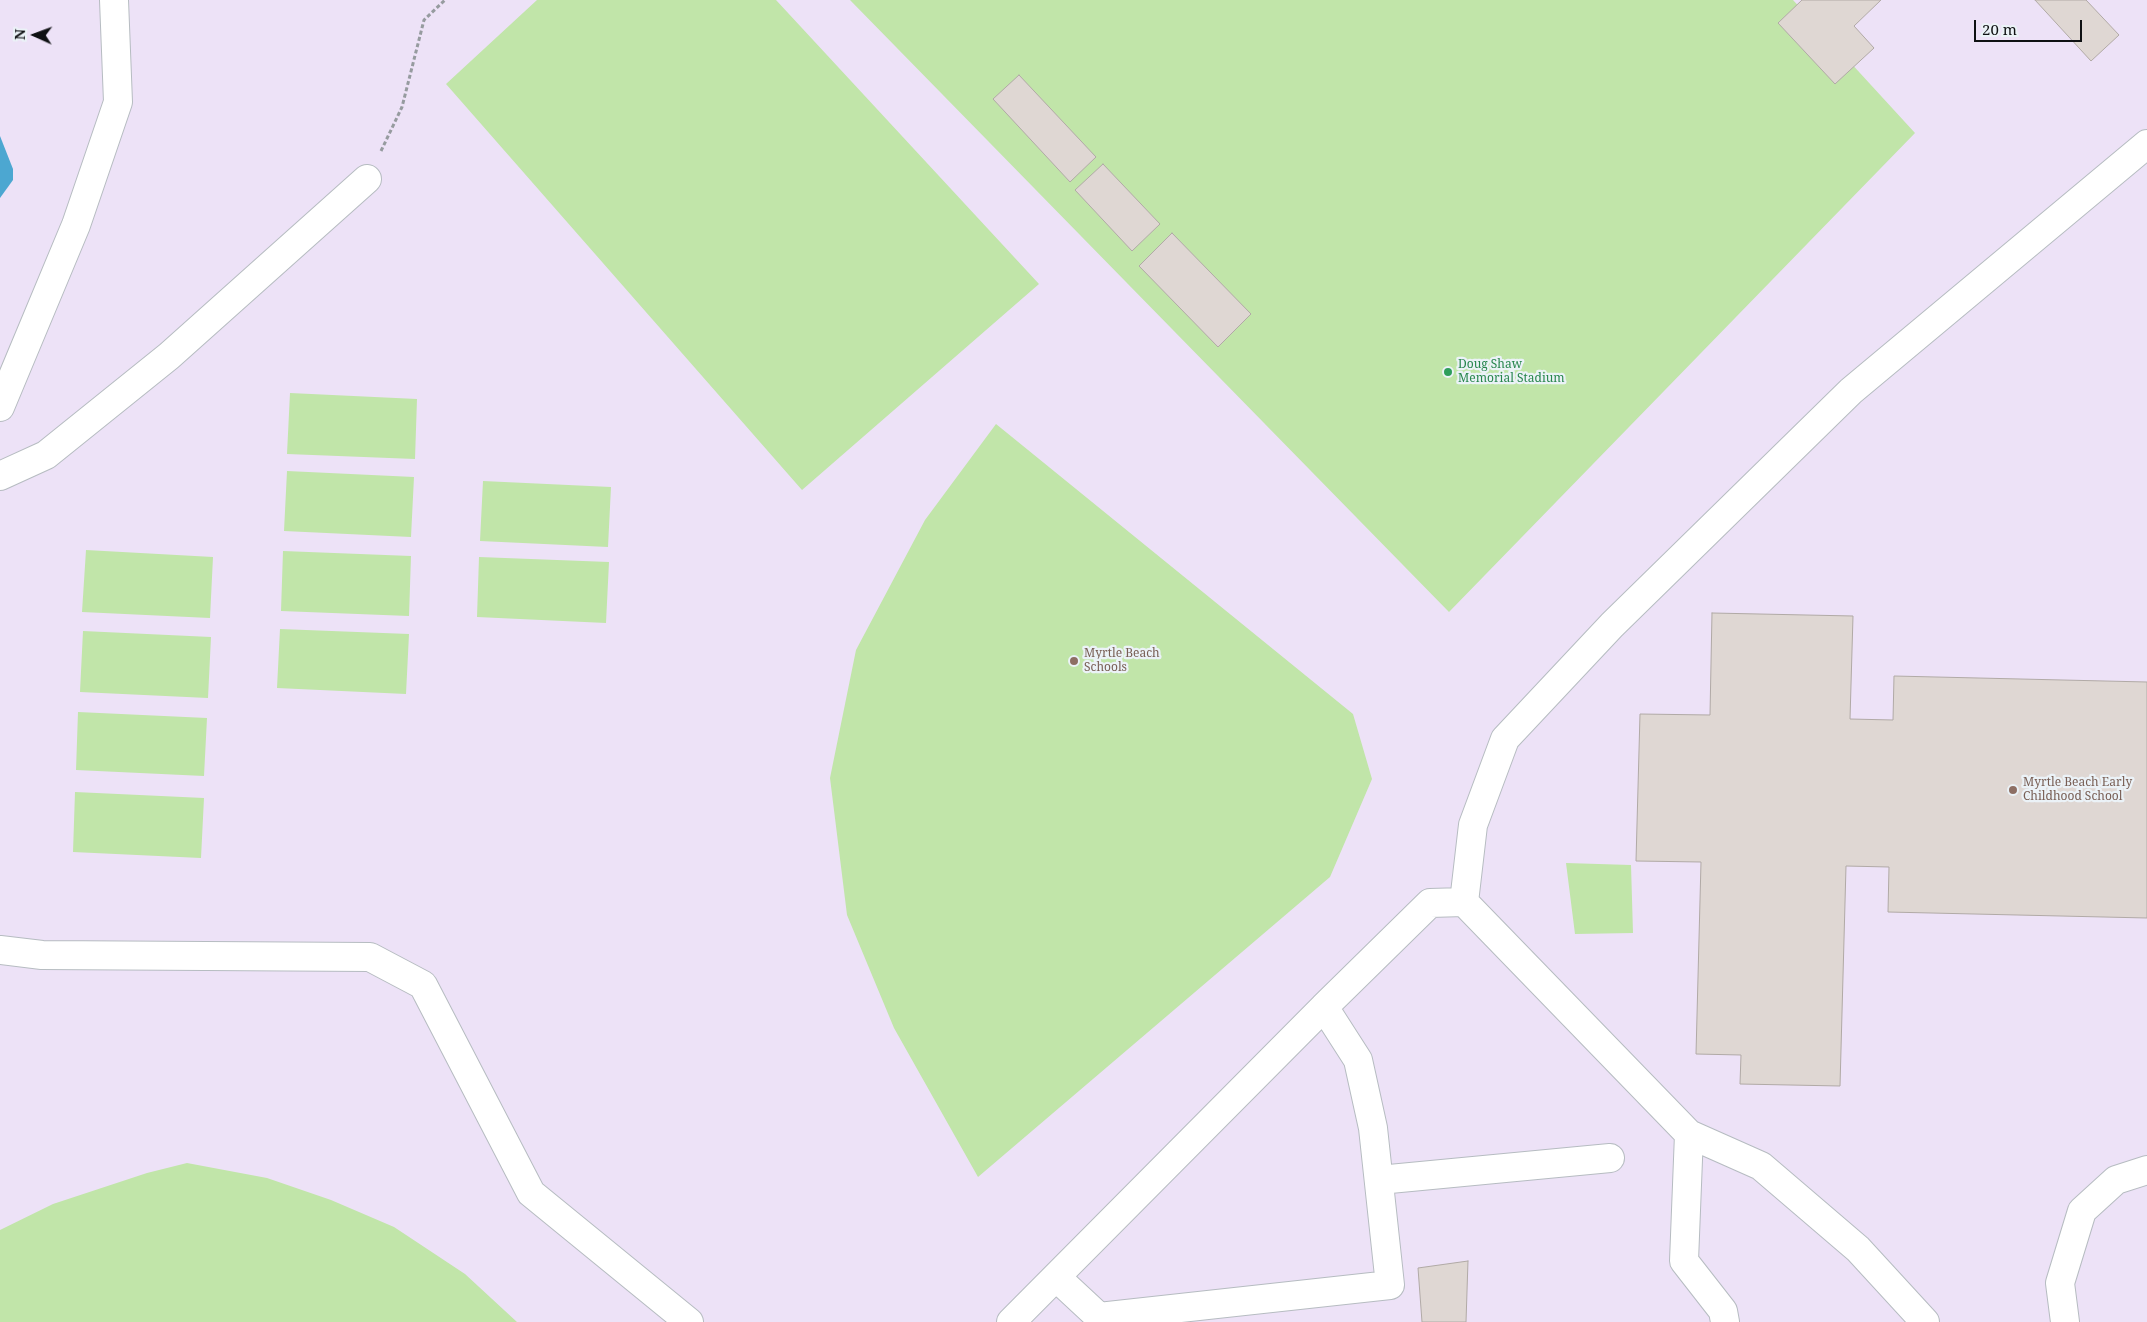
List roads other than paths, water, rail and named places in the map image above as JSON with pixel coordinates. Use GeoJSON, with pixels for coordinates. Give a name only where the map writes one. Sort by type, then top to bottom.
{"type":"FeatureCollection","features":[{"type":"Feature","properties":{"kind":"lane"},"geometry":{"type":"LineString","coordinates":[[0,407],[76,225],[118,102],[114,0]]}},
{"type":"Feature","properties":{"kind":"lane"},"geometry":{"type":"LineString","coordinates":[[1464,902],[1474,825],[1505,739],[1612,625],[1851,391],[2147,144]]}},
{"type":"Feature","properties":{"kind":"lane"},"geometry":{"type":"LineString","coordinates":[[0,476],[46,455],[169,356],[367,179]]}},
{"type":"Feature","properties":{"kind":"lane"},"geometry":{"type":"LineString","coordinates":[[1011,1322],[1430,903],[1464,902],[1689,1134],[1761,1166],[1858,1249],[1925,1322]]}},
{"type":"Feature","properties":{"kind":"lane"},"geometry":{"type":"LineString","coordinates":[[0,950],[42,954],[370,957],[423,985],[531,1193],[689,1322]]}},
{"type":"Feature","properties":{"kind":"lane"},"geometry":{"type":"LineString","coordinates":[[1056,1277],[1099,1317],[1390,1285],[1373,1128],[1358,1060],[1324,1007]]}},
{"type":"Feature","properties":{"kind":"lane"},"geometry":{"type":"LineString","coordinates":[[1689,1134],[1684,1261],[1723,1310],[1725,1322]]}},
{"type":"Feature","properties":{"kind":"lane"},"geometry":{"type":"LineString","coordinates":[[1379,1180],[1610,1158]]}},
{"type":"Feature","properties":{"kind":"lane"},"geometry":{"type":"LineString","coordinates":[[2065,1322],[2060,1283],[2082,1211],[2116,1180],[2147,1170]]}},
{"type":"Feature","properties":{"kind":"water"},"geometry":{"type":"Polygon","coordinates":[[[0,136],[13,169],[13,180],[0,198],[0,136]]]}},
{"type":"Feature","properties":{"kind":"place","name":"Doug Shaw Memorial Stadium"},"geometry":{"type":"Point","coordinates":[1448,372]}},
{"type":"Feature","properties":{"kind":"place","name":"Myrtle Beach Schools"},"geometry":{"type":"Point","coordinates":[1074,661]}},
{"type":"Feature","properties":{"kind":"place","name":"Myrtle Beach Early Childhood School"},"geometry":{"type":"Point","coordinates":[2013,790]}}]}
